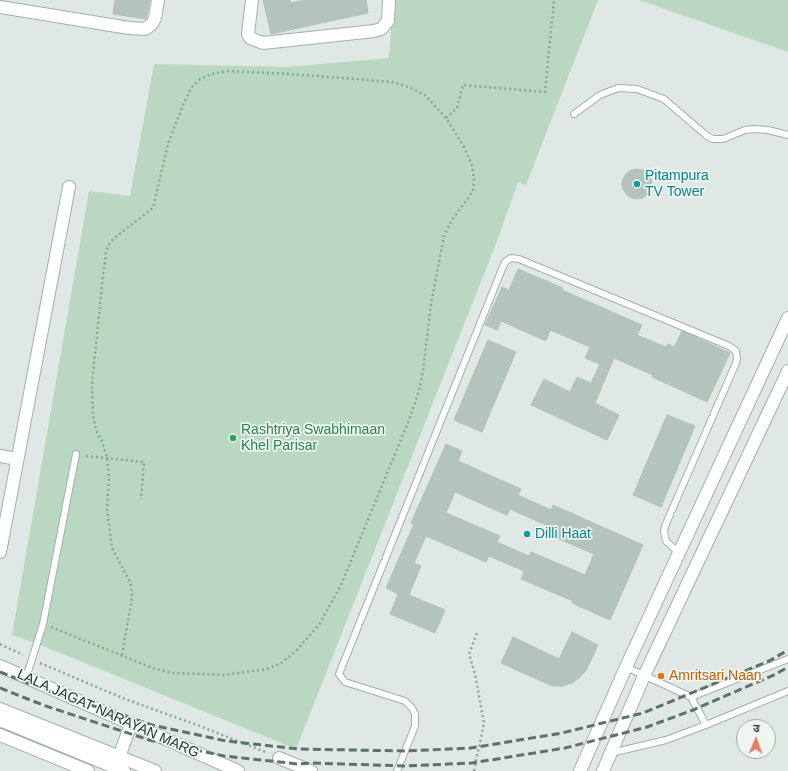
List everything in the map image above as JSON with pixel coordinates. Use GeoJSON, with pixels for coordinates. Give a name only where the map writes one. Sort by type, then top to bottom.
{"type":"FeatureCollection","features":[{"type":"Feature","properties":{"kind":"street"},"geometry":{"type":"LineString","coordinates":[[0,7],[129,28],[145,29],[152,24],[155,18],[158,0]]}},
{"type":"Feature","properties":{"kind":"street"},"geometry":{"type":"LineString","coordinates":[[252,0],[248,34],[250,38],[263,43],[381,29],[388,20],[389,0]]}},
{"type":"Feature","properties":{"kind":"street"},"geometry":{"type":"LineString","coordinates":[[0,552],[69,187]]}},
{"type":"Feature","properties":{"kind":"street"},"geometry":{"type":"LineString","coordinates":[[580,771],[626,667],[786,326]]}},
{"type":"Feature","properties":{"kind":"street"},"geometry":{"type":"LineString","coordinates":[[603,771],[644,676],[788,370]]}},
{"type":"Feature","properties":{"kind":"street"},"geometry":{"type":"LineString","coordinates":[[0,456],[17,459]]}},
{"type":"Feature","properties":{"kind":"street","name":"LALA JAGAT NARAYAN MARG"},"geometry":{"type":"LineString","coordinates":[[0,666],[238,771]]}},
{"type":"Feature","properties":{"kind":"street"},"geometry":{"type":"LineString","coordinates":[[0,709],[155,771]]}},
{"type":"Feature","properties":{"kind":"street"},"geometry":{"type":"LineString","coordinates":[[0,720],[124,771]]}},
{"type":"Feature","properties":{"kind":"street"},"geometry":{"type":"LineString","coordinates":[[120,757],[131,724]]}},
{"type":"Feature","properties":{"kind":"street"},"geometry":{"type":"LineString","coordinates":[[0,736],[88,771]]}},
{"type":"Feature","properties":{"kind":"street"},"geometry":{"type":"LineString","coordinates":[[279,758],[311,771]]}},
{"type":"Feature","properties":{"kind":"lane"},"geometry":{"type":"LineString","coordinates":[[574,114],[600,95],[618,88],[637,89],[664,99],[707,136],[713,139],[723,139],[745,130],[754,129],[768,130],[788,136]]}},
{"type":"Feature","properties":{"kind":"lane"},"geometry":{"type":"LineString","coordinates":[[397,771],[415,726],[415,714],[412,708],[405,701],[345,682],[340,674],[502,268],[505,262],[511,258],[519,259],[729,346],[736,351],[736,363],[665,526],[664,532],[666,541],[679,553]]}},
{"type":"Feature","properties":{"kind":"lane"},"geometry":{"type":"LineString","coordinates":[[26,678],[43,624],[76,454]]}},
{"type":"Feature","properties":{"kind":"lane"},"geometry":{"type":"LineString","coordinates":[[691,697],[788,659]]}},
{"type":"Feature","properties":{"kind":"lane"},"geometry":{"type":"LineString","coordinates":[[626,667],[691,697],[706,725]]}},
{"type":"Feature","properties":{"kind":"lane"},"geometry":{"type":"LineString","coordinates":[[612,753],[666,740],[788,691]]}},
{"type":"Feature","properties":{"kind":"path"},"geometry":{"type":"LineString","coordinates":[[446,118],[457,108],[463,85],[545,92],[554,0]]}},
{"type":"Feature","properties":{"kind":"path"},"geometry":{"type":"LineString","coordinates":[[43,624],[155,669],[173,674],[224,675],[267,669],[282,663],[295,652],[319,625],[341,585],[419,391],[423,371],[431,304],[444,236],[452,220],[473,191],[474,179],[472,165],[463,145],[446,118],[425,95],[410,87],[392,82],[229,71],[212,74],[200,79],[192,87],[183,105],[168,144],[153,208],[113,239],[108,246],[92,390],[93,416],[96,430],[102,441],[107,458],[109,477],[107,510],[112,548],[131,584],[132,598],[122,655]]}},
{"type":"Feature","properties":{"kind":"path"},"geometry":{"type":"LineString","coordinates":[[76,454],[144,462],[141,499]]}},
{"type":"Feature","properties":{"kind":"path"},"geometry":{"type":"LineString","coordinates":[[474,771],[484,723],[475,674],[469,654],[477,633]]}},
{"type":"Feature","properties":{"kind":"path"},"geometry":{"type":"LineString","coordinates":[[0,644],[32,660],[124,699],[197,725],[279,758]]}},
{"type":"Feature","properties":{"kind":"green space","name":"Rashtriya Swabhimaan Khel Parisar"},"geometry":{"type":"Polygon","coordinates":[[[393,0],[598,0],[526,185],[518,182],[497,241],[296,749],[38,644],[12,635],[89,191],[130,196],[154,64],[287,67],[389,58],[393,0]]]}},
{"type":"Feature","properties":{"kind":"green space"},"geometry":{"type":"Polygon","coordinates":[[[639,0],[788,0],[788,52],[639,0]]]}},
{"type":"Feature","properties":{"kind":"building"},"geometry":{"type":"Polygon","coordinates":[[[115,0],[150,0],[146,19],[113,14],[115,0]]]}},
{"type":"Feature","properties":{"kind":"building"},"geometry":{"type":"Polygon","coordinates":[[[263,0],[290,0],[291,3],[305,0],[366,0],[368,13],[271,34],[263,0]]]}},
{"type":"Feature","properties":{"kind":"building","name":"Pitampura TV Tower"},"geometry":{"type":"Polygon","coordinates":[[[637,169],[647,174],[652,184],[647,194],[637,199],[627,194],[622,184],[627,174],[637,169]]]}},
{"type":"Feature","properties":{"kind":"building"},"geometry":{"type":"Polygon","coordinates":[[[518,269],[563,288],[562,290],[642,325],[637,335],[666,347],[668,344],[674,347],[682,331],[730,353],[707,402],[652,377],[653,375],[614,358],[595,403],[619,415],[607,440],[531,405],[544,379],[570,392],[577,377],[591,383],[600,364],[585,358],[590,347],[550,330],[546,341],[501,321],[497,330],[485,325],[502,287],[509,290],[518,269]]]}},
{"type":"Feature","properties":{"kind":"building"},"geometry":{"type":"Polygon","coordinates":[[[488,340],[516,352],[482,432],[454,420],[488,340]]]}},
{"type":"Feature","properties":{"kind":"building"},"geometry":{"type":"Polygon","coordinates":[[[667,415],[695,426],[661,507],[633,495],[667,415]]]}},
{"type":"Feature","properties":{"kind":"building"},"geometry":{"type":"Polygon","coordinates":[[[446,444],[462,451],[458,461],[521,489],[518,495],[551,510],[553,505],[643,545],[610,620],[572,603],[573,601],[521,579],[524,571],[489,556],[486,562],[426,536],[414,563],[421,566],[409,595],[445,610],[435,633],[390,614],[398,594],[386,588],[414,524],[411,523],[446,444]],[[455,492],[446,513],[500,536],[497,542],[529,556],[531,552],[585,575],[594,554],[543,532],[546,525],[510,509],[507,515],[455,492]]]}},
{"type":"Feature","properties":{"kind":"building"},"geometry":{"type":"Polygon","coordinates":[[[572,632],[598,645],[586,671],[572,683],[562,686],[552,686],[501,663],[513,637],[559,659],[572,632]]]}},
{"type":"Feature","properties":{"kind":"railway"},"geometry":{"type":"LineString","coordinates":[[0,672],[48,691],[152,725],[226,741],[299,749],[405,751],[471,748],[562,733],[643,713],[769,661],[788,650]]}},
{"type":"Feature","properties":{"kind":"railway"},"geometry":{"type":"LineString","coordinates":[[0,688],[43,705],[149,740],[224,756],[298,764],[312,763],[406,766],[472,763],[565,748],[647,727],[693,710],[776,674],[788,667]]}},
{"type":"Feature","properties":{"kind":"place","name":"Pitampura TV Tower"},"geometry":{"type":"Point","coordinates":[637,184]}},
{"type":"Feature","properties":{"kind":"place","name":"Rashtriya Swabhimaan Khel Parisar"},"geometry":{"type":"Point","coordinates":[233,438]}},
{"type":"Feature","properties":{"kind":"place","name":"Dilli Haat"},"geometry":{"type":"Point","coordinates":[527,534]}},
{"type":"Feature","properties":{"kind":"place","name":"Amritsari Naan"},"geometry":{"type":"Point","coordinates":[661,676]}}]}
